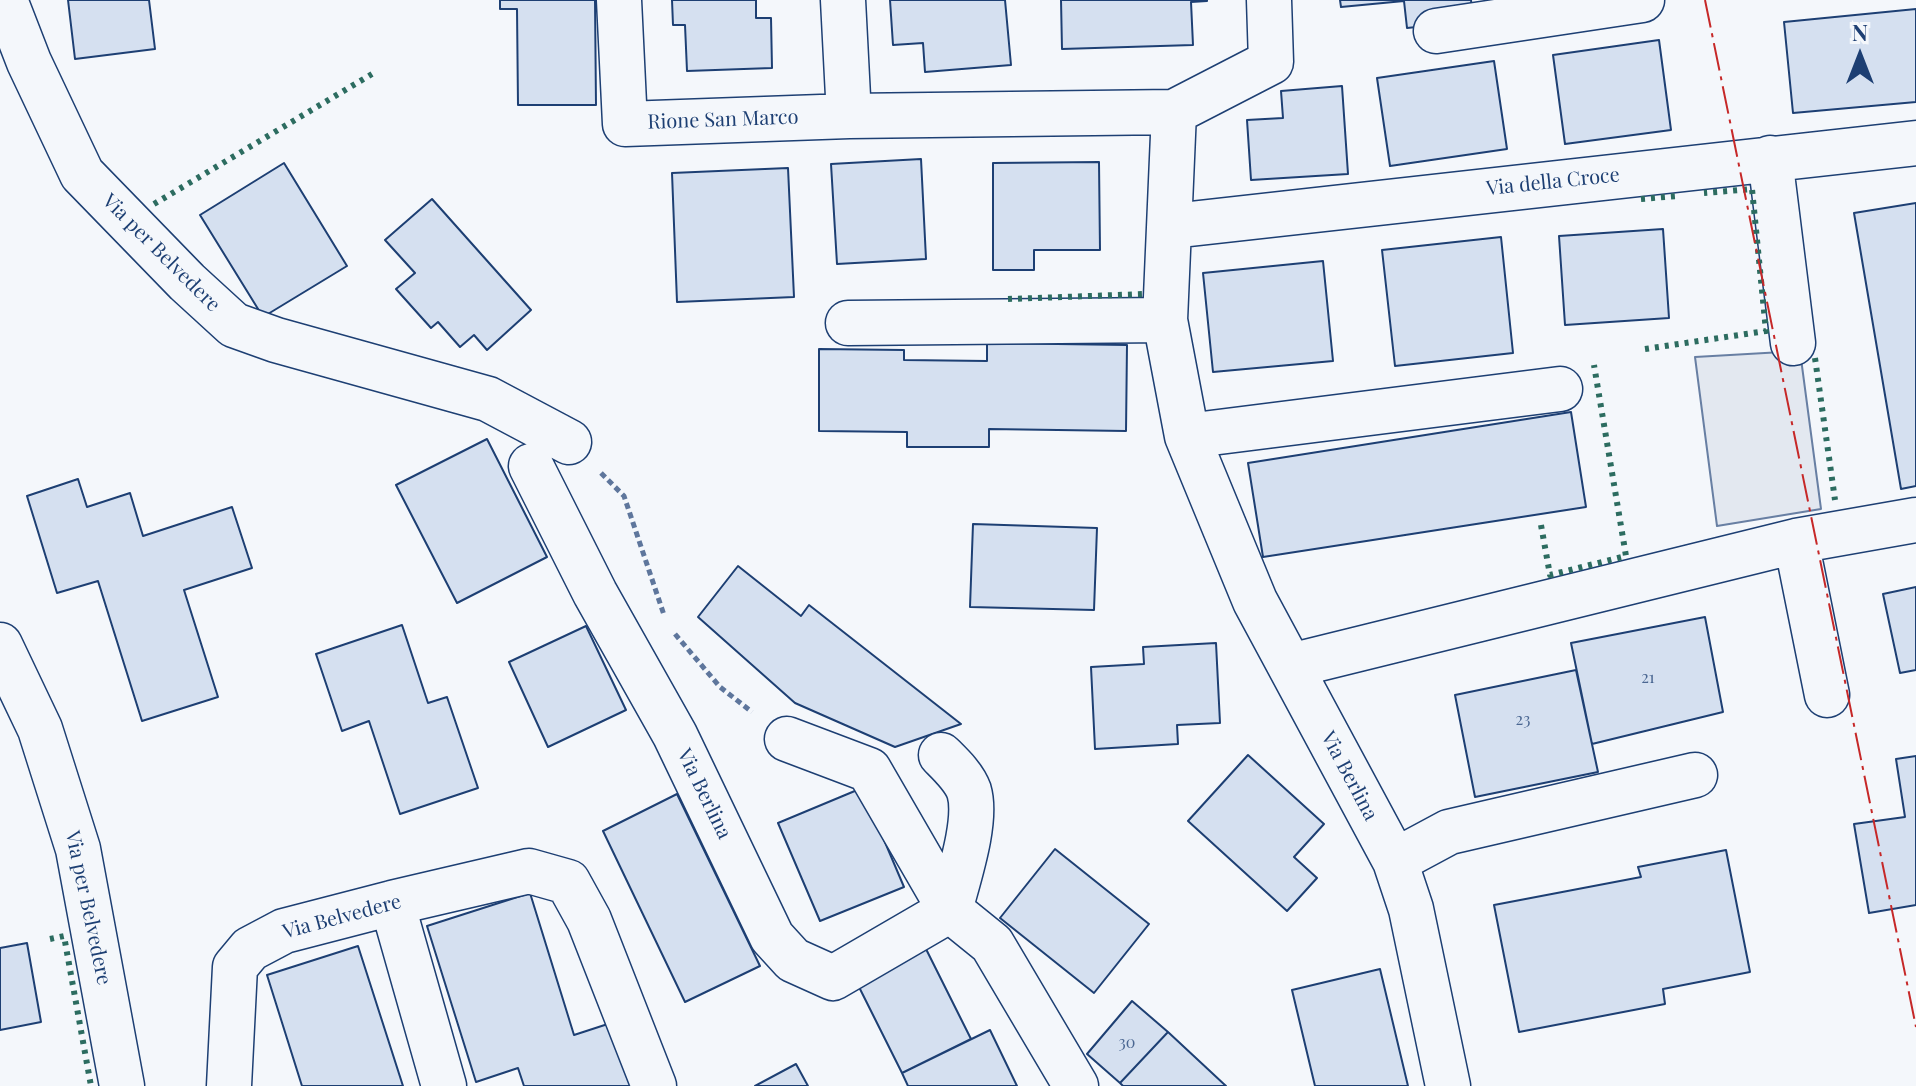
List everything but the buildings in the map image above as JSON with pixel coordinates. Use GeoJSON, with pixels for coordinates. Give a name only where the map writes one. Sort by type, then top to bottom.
{"type":"FeatureCollection","features":[{"type":"Feature","properties":{"kind":"street","name":"Via per Belvedere"},"geometry":{"type":"LineString","coordinates":[[5,0],[29,62],[82,174],[187,282],[234,325],[276,340],[488,399],[569,442]]}},
{"type":"Feature","properties":{"kind":"street","name":"Rione San Marco"},"geometry":{"type":"LineString","coordinates":[[619,0],[625,124],[849,116],[1174,112],[1271,62],[1269,0]]}},
{"type":"Feature","properties":{"kind":"street"},"geometry":{"type":"LineString","coordinates":[[843,0],[849,116]]}},
{"type":"Feature","properties":{"kind":"street"},"geometry":{"type":"LineString","coordinates":[[1436,31],[1642,0]]}},
{"type":"Feature","properties":{"kind":"street"},"geometry":{"type":"LineString","coordinates":[[848,323],[1165,320],[1174,112]]}},
{"type":"Feature","properties":{"kind":"street","name":"Via della Croce"},"geometry":{"type":"LineString","coordinates":[[1190,224],[1916,143]]}},
{"type":"Feature","properties":{"kind":"street"},"geometry":{"type":"LineString","coordinates":[[1770,158],[1793,343]]}},
{"type":"Feature","properties":{"kind":"street","name":"Via Berlina"},"geometry":{"type":"LineString","coordinates":[[1165,320],[1187,436],[1255,601],[1395,861],[1411,909],[1448,1086]]}},
{"type":"Feature","properties":{"kind":"street"},"geometry":{"type":"LineString","coordinates":[[1187,436],[1560,389]]}},
{"type":"Feature","properties":{"kind":"street","name":"Via Berlina"},"geometry":{"type":"LineString","coordinates":[[531,466],[595,593],[675,735],[772,937],[793,960],[833,978],[950,910]]}},
{"type":"Feature","properties":{"kind":"street"},"geometry":{"type":"LineString","coordinates":[[1290,666],[1796,541],[1916,520]]}},
{"type":"Feature","properties":{"kind":"street"},"geometry":{"type":"LineString","coordinates":[[1796,541],[1827,695]]}},
{"type":"Feature","properties":{"kind":"street","name":"Via per Belvedere"},"geometry":{"type":"LineString","coordinates":[[0,645],[40,729],[78,849],[122,1086]]}},
{"type":"Feature","properties":{"kind":"street"},"geometry":{"type":"LineString","coordinates":[[787,739],[869,770],[950,910],[992,944],[1076,1086]]}},
{"type":"Feature","properties":{"kind":"street"},"geometry":{"type":"LineString","coordinates":[[941,755],[968,790],[972,818],[950,910]]}},
{"type":"Feature","properties":{"kind":"street"},"geometry":{"type":"LineString","coordinates":[[1395,861],[1449,832],[1695,775]]}},
{"type":"Feature","properties":{"kind":"street","name":"Via Belvedere"},"geometry":{"type":"LineString","coordinates":[[229,1086],[235,967],[250,949],[284,931],[529,871],[568,882],[589,920],[654,1086]]}},
{"type":"Feature","properties":{"kind":"street"},"geometry":{"type":"LineString","coordinates":[[392,903],[444,1086]]}},
{"type":"Feature","properties":{"kind":"path"},"geometry":{"type":"LineString","coordinates":[[569,442],[624,496],[668,626],[720,687],[787,739]]}},
{"type":"Feature","properties":{"kind":"shaded area"},"geometry":{"type":"Polygon","coordinates":[[[1800,351],[1821,509],[1717,526],[1695,357],[1800,351]]]}},
{"type":"Feature","properties":{"kind":"hedge"},"geometry":{"type":"LineString","coordinates":[[154,204],[372,74]]}},
{"type":"Feature","properties":{"kind":"hedge"},"geometry":{"type":"LineString","coordinates":[[1645,349],[1766,331],[1752,189],[1704,193]]}},
{"type":"Feature","properties":{"kind":"hedge"},"geometry":{"type":"LineString","coordinates":[[1641,199],[1678,196]]}},
{"type":"Feature","properties":{"kind":"hedge"},"geometry":{"type":"LineString","coordinates":[[1008,299],[1145,294]]}},
{"type":"Feature","properties":{"kind":"hedge"},"geometry":{"type":"LineString","coordinates":[[1815,358],[1835,500]]}},
{"type":"Feature","properties":{"kind":"hedge"},"geometry":{"type":"LineString","coordinates":[[1541,525],[1550,575],[1626,556],[1594,365]]}},
{"type":"Feature","properties":{"kind":"hedge"},"geometry":{"type":"LineString","coordinates":[[50,939],[64,936],[91,1086]]}},
{"type":"Feature","properties":{"kind":"power"},"geometry":{"type":"LineString","coordinates":[[1705,0],[1916,1027]]}}]}
